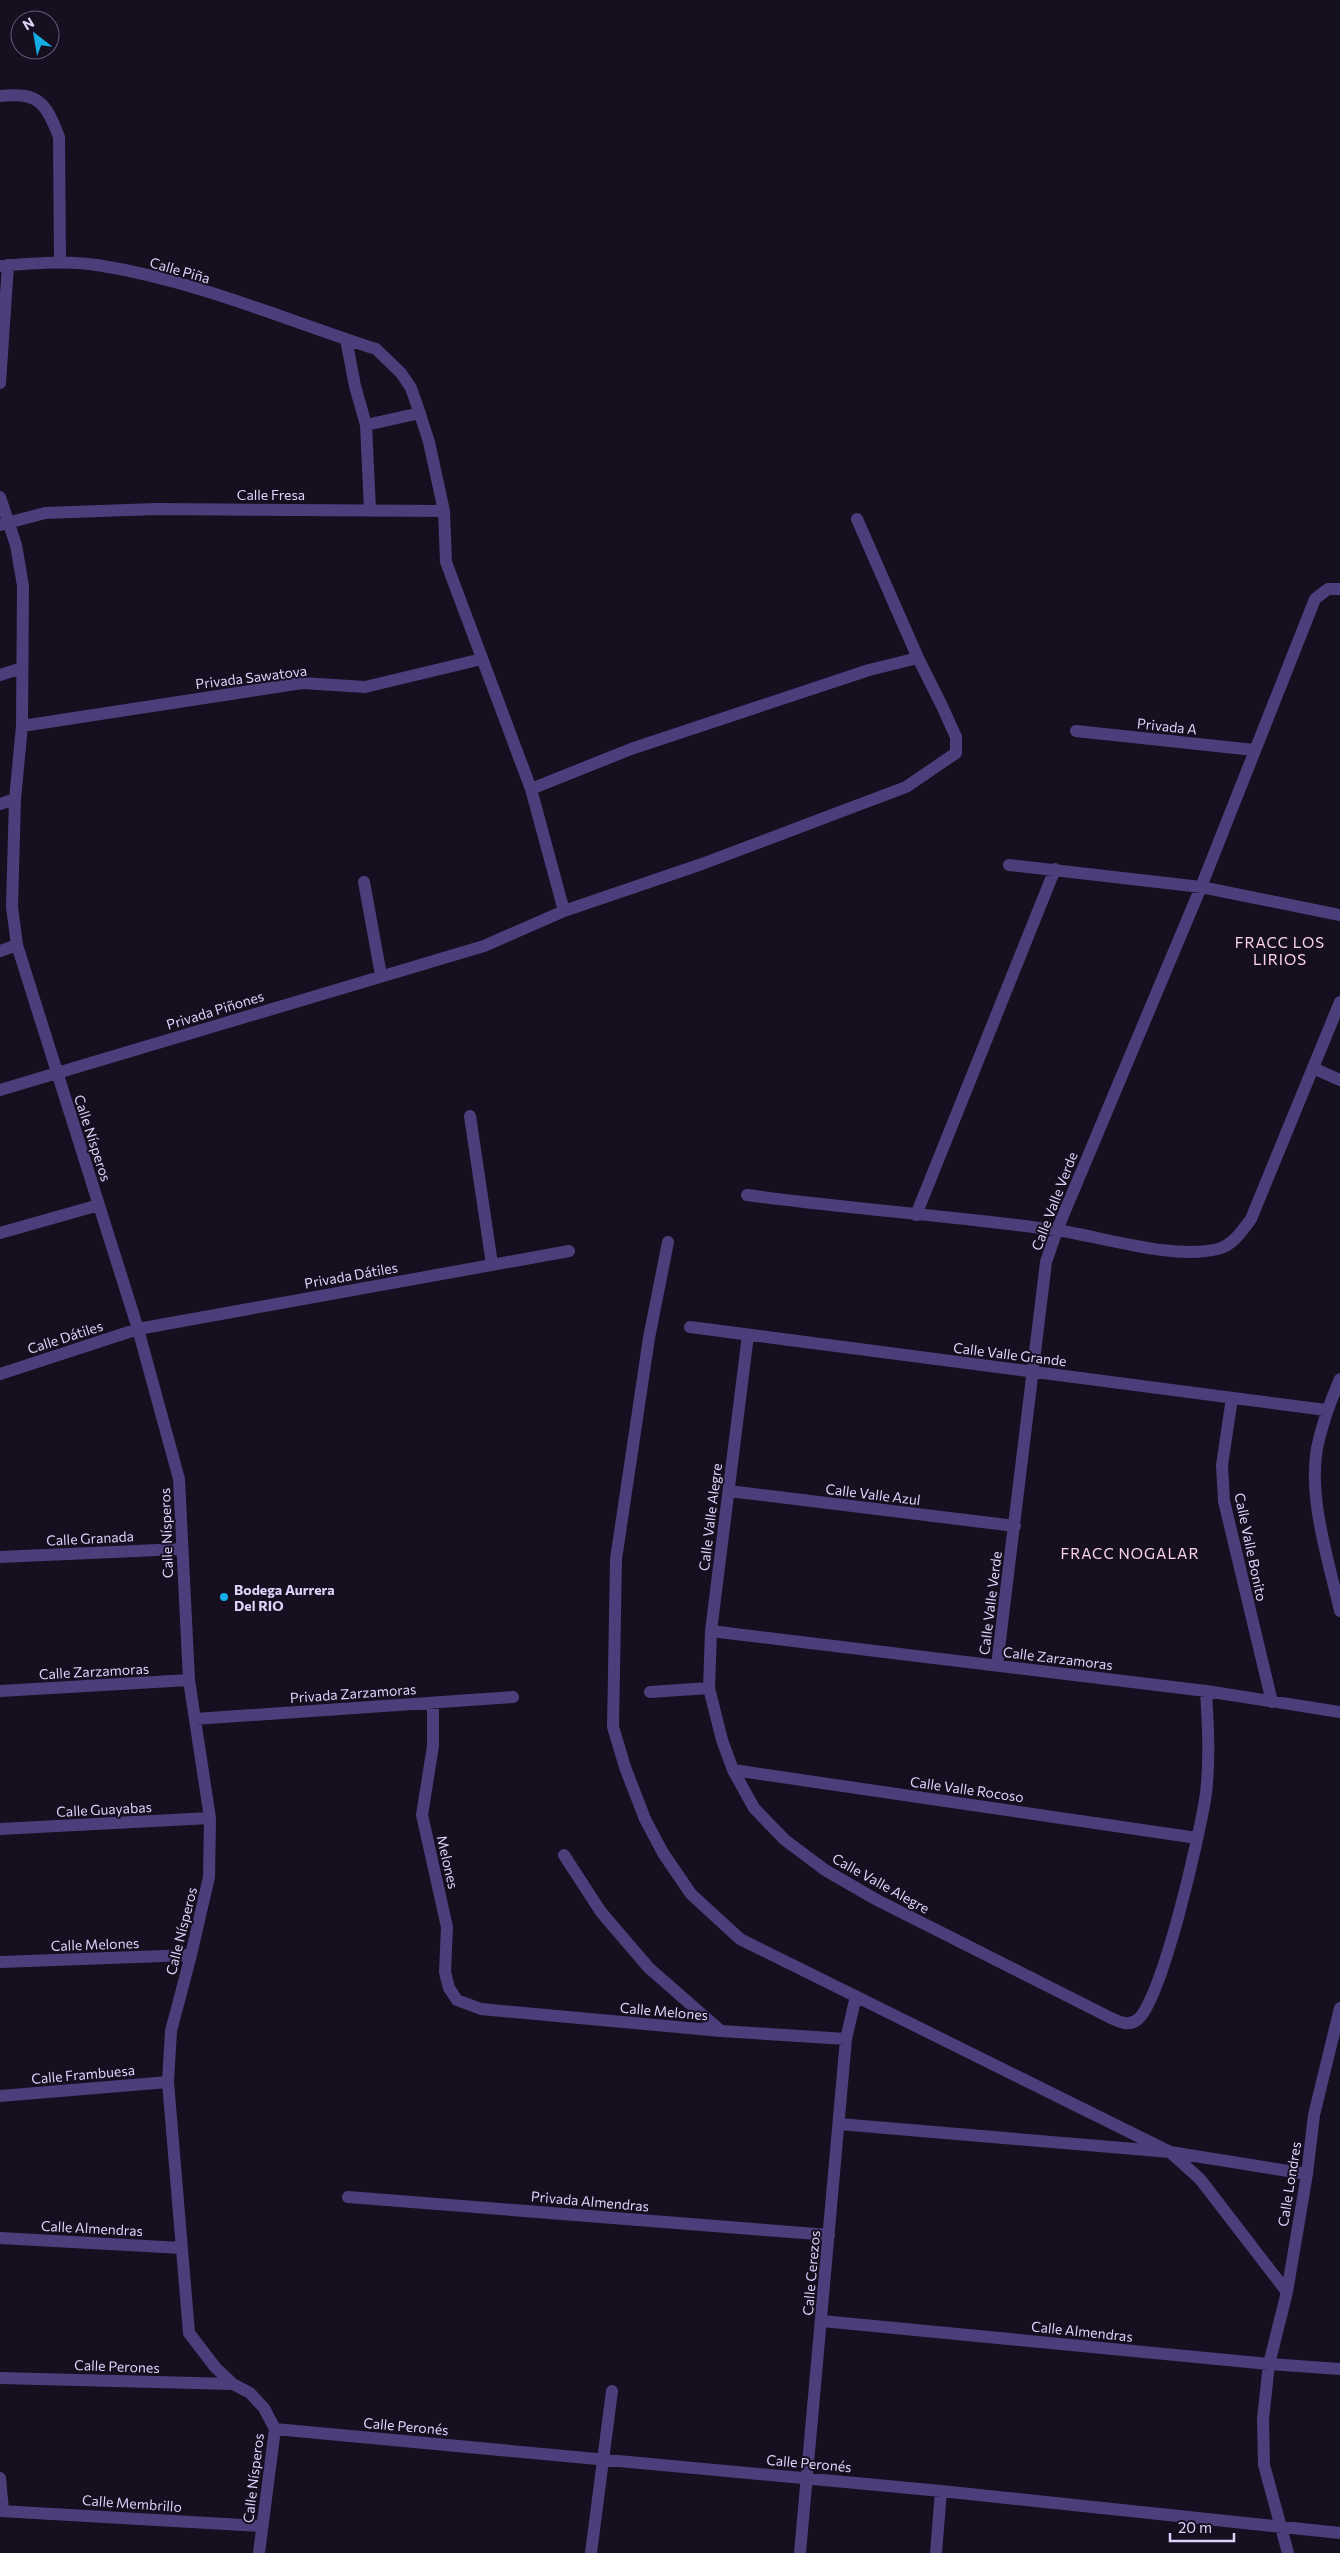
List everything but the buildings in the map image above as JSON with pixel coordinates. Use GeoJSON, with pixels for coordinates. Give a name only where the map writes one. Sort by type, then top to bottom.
{"type":"FeatureCollection","features":[{"type":"Feature","properties":{"kind":"street"},"geometry":{"type":"LineString","coordinates":[[0,96],[26,94],[36,99],[52,119],[59,136],[60,262]]}},
{"type":"Feature","properties":{"kind":"street","name":"Calle Piña"},"geometry":{"type":"LineString","coordinates":[[4,266],[60,262],[102,266],[173,281],[376,349],[389,359],[411,388],[420,413],[444,511],[446,562],[532,788],[564,911]]}},
{"type":"Feature","properties":{"kind":"street"},"geometry":{"type":"LineString","coordinates":[[0,383],[4,266]]}},
{"type":"Feature","properties":{"kind":"street"},"geometry":{"type":"LineString","coordinates":[[346,339],[355,386],[366,425],[370,510]]}},
{"type":"Feature","properties":{"kind":"street"},"geometry":{"type":"LineString","coordinates":[[366,425],[420,413]]}},
{"type":"Feature","properties":{"kind":"street","name":"Calle Nísperos"},"geometry":{"type":"LineString","coordinates":[[0,497],[4,524],[16,545],[23,586],[22,726],[15,799],[12,907],[17,945],[138,1329],[179,1479],[181,1549],[190,1680],[210,1818],[209,1877],[192,1955],[171,2031],[168,2082],[189,2333],[205,2356],[232,2384],[257,2400],[270,2417],[275,2429],[259,2553]]}},
{"type":"Feature","properties":{"kind":"street","name":"Calle Fresa"},"geometry":{"type":"LineString","coordinates":[[4,524],[45,513],[146,509],[444,511]]}},
{"type":"Feature","properties":{"kind":"street","name":"Privada Piñones"},"geometry":{"type":"LineString","coordinates":[[0,1090],[484,946],[564,911],[702,864],[906,787],[947,761],[956,753],[956,737],[918,658],[857,519]]}},
{"type":"Feature","properties":{"kind":"street","name":"Calle Valle Verde"},"geometry":{"type":"LineString","coordinates":[[997,1666],[1045,1272],[1057,1230],[1201,887],[1315,599],[1328,588],[1340,588]]}},
{"type":"Feature","properties":{"kind":"street"},"geometry":{"type":"LineString","coordinates":[[532,788],[631,749],[869,670],[918,658]]}},
{"type":"Feature","properties":{"kind":"street","name":"Privada Sawatova"},"geometry":{"type":"LineString","coordinates":[[22,726],[302,683],[366,687],[482,659]]}},
{"type":"Feature","properties":{"kind":"street"},"geometry":{"type":"LineString","coordinates":[[0,675],[22,668]]}},
{"type":"Feature","properties":{"kind":"street","name":"Privada A"},"geometry":{"type":"LineString","coordinates":[[1076,731],[1254,750]]}},
{"type":"Feature","properties":{"kind":"street"},"geometry":{"type":"LineString","coordinates":[[0,804],[15,799]]}},
{"type":"Feature","properties":{"kind":"street"},"geometry":{"type":"LineString","coordinates":[[1009,865],[1201,887],[1340,915]]}},
{"type":"Feature","properties":{"kind":"street"},"geometry":{"type":"LineString","coordinates":[[916,1215],[1056,869]]}},
{"type":"Feature","properties":{"kind":"street"},"geometry":{"type":"LineString","coordinates":[[364,882],[382,975]]}},
{"type":"Feature","properties":{"kind":"street"},"geometry":{"type":"LineString","coordinates":[[0,951],[17,945]]}},
{"type":"Feature","properties":{"kind":"street"},"geometry":{"type":"LineString","coordinates":[[747,1195],[1057,1230],[1180,1251],[1198,1252],[1219,1249],[1232,1243],[1251,1219],[1340,1002]]}},
{"type":"Feature","properties":{"kind":"street"},"geometry":{"type":"LineString","coordinates":[[1314,1068],[1340,1080]]}},
{"type":"Feature","properties":{"kind":"street"},"geometry":{"type":"LineString","coordinates":[[470,1116],[492,1264]]}},
{"type":"Feature","properties":{"kind":"street"},"geometry":{"type":"LineString","coordinates":[[0,1233],[99,1205]]}},
{"type":"Feature","properties":{"kind":"street"},"geometry":{"type":"LineString","coordinates":[[668,1242],[649,1338],[616,1559],[613,1727],[625,1767],[645,1819],[663,1853],[692,1894],[740,1939],[1170,2152],[1200,2178],[1287,2292]]}},
{"type":"Feature","properties":{"kind":"street","name":"Privada Dátiles"},"geometry":{"type":"LineString","coordinates":[[138,1329],[569,1251]]}},
{"type":"Feature","properties":{"kind":"street","name":"Calle Valle Grande"},"geometry":{"type":"LineString","coordinates":[[690,1328],[1326,1410]]}},
{"type":"Feature","properties":{"kind":"street","name":"Calle Dátiles"},"geometry":{"type":"LineString","coordinates":[[0,1374],[138,1329]]}},
{"type":"Feature","properties":{"kind":"street","name":"Calle Valle Alegre"},"geometry":{"type":"LineString","coordinates":[[748,1335],[711,1630],[709,1688],[722,1740],[733,1770],[754,1808],[785,1840],[824,1870],[877,1900],[1124,2023],[1132,2023],[1143,2014],[1156,1991],[1193,1861],[1206,1793],[1209,1746],[1206,1691]]}},
{"type":"Feature","properties":{"kind":"street"},"geometry":{"type":"LineString","coordinates":[[1340,1379],[1326,1410],[1317,1450],[1315,1473],[1321,1527],[1340,1611]]}},
{"type":"Feature","properties":{"kind":"street","name":"Calle Valle Bonito"},"geometry":{"type":"LineString","coordinates":[[1232,1398],[1222,1465],[1224,1500],[1272,1702]]}},
{"type":"Feature","properties":{"kind":"street","name":"Calle Valle Azul"},"geometry":{"type":"LineString","coordinates":[[729,1491],[1015,1526]]}},
{"type":"Feature","properties":{"kind":"street","name":"Calle Granada"},"geometry":{"type":"LineString","coordinates":[[0,1557],[181,1549]]}},
{"type":"Feature","properties":{"kind":"street","name":"Calle Zarzamoras"},"geometry":{"type":"LineString","coordinates":[[711,1630],[1206,1691],[1340,1712]]}},
{"type":"Feature","properties":{"kind":"street","name":"Calle Zarzamoras"},"geometry":{"type":"LineString","coordinates":[[0,1691],[190,1680]]}},
{"type":"Feature","properties":{"kind":"street"},"geometry":{"type":"LineString","coordinates":[[650,1692],[709,1688]]}},
{"type":"Feature","properties":{"kind":"street","name":"Privada Zarzamoras"},"geometry":{"type":"LineString","coordinates":[[195,1719],[513,1697]]}},
{"type":"Feature","properties":{"kind":"street","name":"Melones"},"geometry":{"type":"LineString","coordinates":[[433,1703],[433,1746],[422,1814],[447,1927],[445,1972],[449,1988],[458,2000],[480,2009]]}},
{"type":"Feature","properties":{"kind":"street","name":"Calle Valle Rocoso"},"geometry":{"type":"LineString","coordinates":[[733,1770],[1197,1838]]}},
{"type":"Feature","properties":{"kind":"street","name":"Calle Guayabas"},"geometry":{"type":"LineString","coordinates":[[0,1829],[210,1818]]}},
{"type":"Feature","properties":{"kind":"street"},"geometry":{"type":"LineString","coordinates":[[564,1855],[601,1912],[649,1968],[721,2031]]}},
{"type":"Feature","properties":{"kind":"street","name":"Calle Melones"},"geometry":{"type":"LineString","coordinates":[[0,1962],[192,1955]]}},
{"type":"Feature","properties":{"kind":"street","name":"Calle Cerezos"},"geometry":{"type":"LineString","coordinates":[[800,2553],[846,2039],[856,1996]]}},
{"type":"Feature","properties":{"kind":"street","name":"Calle Londres"},"geometry":{"type":"LineString","coordinates":[[1288,2553],[1264,2466],[1263,2418],[1269,2364],[1287,2292],[1307,2174],[1314,2115],[1340,2008]]}},
{"type":"Feature","properties":{"kind":"street","name":"Calle Melones"},"geometry":{"type":"LineString","coordinates":[[480,2009],[721,2031],[846,2039]]}},
{"type":"Feature","properties":{"kind":"street","name":"Calle Frambuesa"},"geometry":{"type":"LineString","coordinates":[[0,2096],[168,2082]]}},
{"type":"Feature","properties":{"kind":"street"},"geometry":{"type":"LineString","coordinates":[[839,2124],[1170,2152],[1307,2174]]}},
{"type":"Feature","properties":{"kind":"street","name":"Privada Almendras"},"geometry":{"type":"LineString","coordinates":[[348,2197],[829,2236]]}},
{"type":"Feature","properties":{"kind":"street","name":"Calle Almendras"},"geometry":{"type":"LineString","coordinates":[[0,2238],[182,2248]]}},
{"type":"Feature","properties":{"kind":"street","name":"Calle Almendras"},"geometry":{"type":"LineString","coordinates":[[822,2321],[1269,2364],[1340,2369]]}},
{"type":"Feature","properties":{"kind":"street","name":"Calle Perones"},"geometry":{"type":"LineString","coordinates":[[0,2378],[232,2384]]}},
{"type":"Feature","properties":{"kind":"street"},"geometry":{"type":"LineString","coordinates":[[591,2553],[612,2391]]}},
{"type":"Feature","properties":{"kind":"street","name":"Calle Peronés"},"geometry":{"type":"LineString","coordinates":[[275,2429],[941,2490],[1340,2533]]}},
{"type":"Feature","properties":{"kind":"street"},"geometry":{"type":"LineString","coordinates":[[0,2478],[1,2511]]}},
{"type":"Feature","properties":{"kind":"street"},"geometry":{"type":"LineString","coordinates":[[936,2553],[941,2490]]}},
{"type":"Feature","properties":{"kind":"street","name":"Calle Membrillo"},"geometry":{"type":"LineString","coordinates":[[1,2511],[262,2526]]}},
{"type":"Feature","properties":{"kind":"place","name":"Bodega Aurrera Del RIO"},"geometry":{"type":"Point","coordinates":[224,1597]}},
{"type":"Feature","properties":{"kind":"district","name":"FRACC LOS LIRIOS"},"geometry":{"type":"Point","coordinates":[1280,950]}},
{"type":"Feature","properties":{"kind":"district","name":"FRACC NOGALAR"},"geometry":{"type":"Point","coordinates":[1130,1553]}}]}
